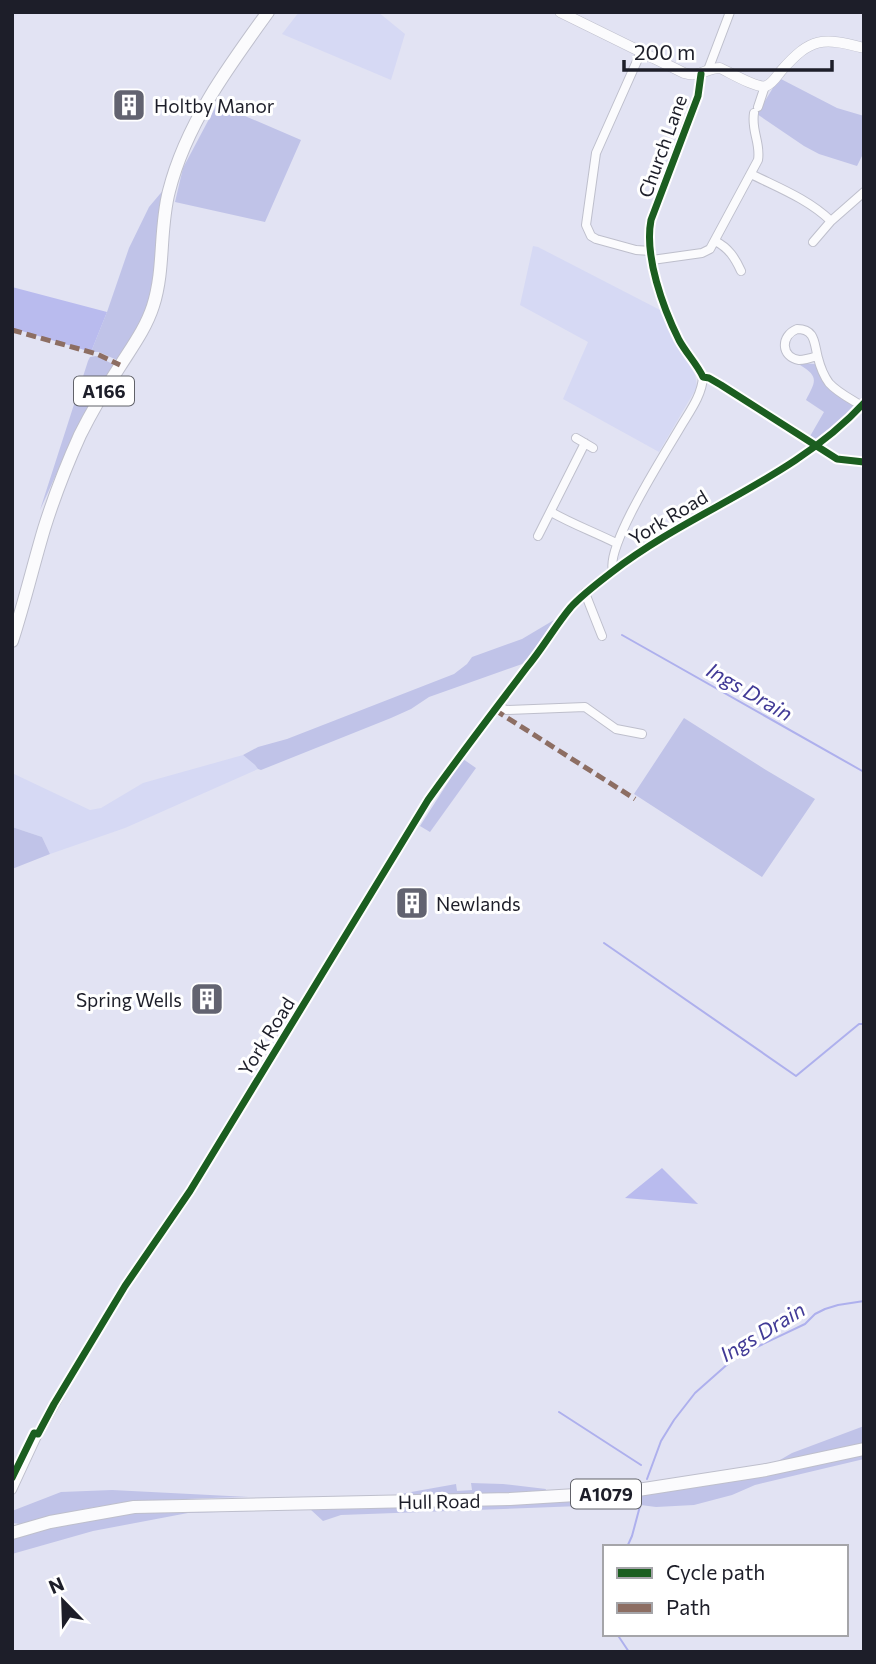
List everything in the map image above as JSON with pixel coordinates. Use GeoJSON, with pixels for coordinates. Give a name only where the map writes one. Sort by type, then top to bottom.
{"type":"FeatureCollection","features":[{"type":"Feature","properties":{"kind":"highway","name":"A166"},"geometry":{"type":"LineString","coordinates":[[12,641],[44,527],[68,463],[96,403],[142,332],[153,307],[159,282],[168,193],[180,155],[209,99],[268,12]]}},
{"type":"Feature","properties":{"kind":"highway","name":"Hull Road"},"geometry":{"type":"LineString","coordinates":[[12,1533],[50,1522],[134,1507],[510,1499],[625,1492],[766,1470],[864,1448]]}},
{"type":"Feature","properties":{"kind":"street"},"geometry":{"type":"LineString","coordinates":[[560,12],[684,73],[691,75],[720,68],[759,86],[769,84],[798,53],[814,43],[831,41],[864,48]]}},
{"type":"Feature","properties":{"kind":"street","name":"Church Lane"},"geometry":{"type":"LineString","coordinates":[[730,12],[704,72],[698,96],[651,220],[649,238],[667,315],[703,377],[720,384],[837,459],[864,461]]}},
{"type":"Feature","properties":{"kind":"street"},"geometry":{"type":"LineString","coordinates":[[641,52],[596,153],[586,225],[591,236],[596,239],[652,255],[707,252],[715,241],[758,160],[759,153],[752,123],[765,86]]}},
{"type":"Feature","properties":{"kind":"street"},"geometry":{"type":"LineString","coordinates":[[751,174],[805,201],[831,221]]}},
{"type":"Feature","properties":{"kind":"street"},"geometry":{"type":"LineString","coordinates":[[813,242],[831,221],[864,192]]}},
{"type":"Feature","properties":{"kind":"street"},"geometry":{"type":"LineString","coordinates":[[715,241],[728,250],[741,271]]}},
{"type":"Feature","properties":{"kind":"street"},"geometry":{"type":"LineString","coordinates":[[817,356],[798,360],[793,358],[786,348],[787,336],[797,329],[803,329],[813,336],[817,356],[830,384],[863,405]]}},
{"type":"Feature","properties":{"kind":"street"},"geometry":{"type":"LineString","coordinates":[[613,571],[611,563],[616,543],[694,404],[703,377]]}},
{"type":"Feature","properties":{"kind":"street","name":"York Road"},"geometry":{"type":"LineString","coordinates":[[12,1490],[60,1393],[125,1286],[190,1191],[407,832],[460,755],[566,613],[585,593],[657,540],[789,466],[817,446],[863,405]]}},
{"type":"Feature","properties":{"kind":"street"},"geometry":{"type":"LineString","coordinates":[[576,438],[593,448]]}},
{"type":"Feature","properties":{"kind":"street"},"geometry":{"type":"LineString","coordinates":[[538,536],[584,443]]}},
{"type":"Feature","properties":{"kind":"street"},"geometry":{"type":"LineString","coordinates":[[551,512],[616,543]]}},
{"type":"Feature","properties":{"kind":"street"},"geometry":{"type":"LineString","coordinates":[[585,593],[602,636]]}},
{"type":"Feature","properties":{"kind":"street"},"geometry":{"type":"LineString","coordinates":[[498,706],[506,710],[585,707],[616,729],[642,734]]}},
{"type":"Feature","properties":{"kind":"shaded area"},"geometry":{"type":"Polygon","coordinates":[[[299,12],[378,12],[405,34],[391,80],[282,34],[299,12]]]}},
{"type":"Feature","properties":{"kind":"shaded area"},"geometry":{"type":"Polygon","coordinates":[[[779,78],[837,108],[864,116],[864,152],[857,166],[819,154],[757,114],[779,78]]]}},
{"type":"Feature","properties":{"kind":"shaded area"},"geometry":{"type":"Polygon","coordinates":[[[217,104],[301,140],[265,222],[175,202],[183,168],[217,104]]]}},
{"type":"Feature","properties":{"kind":"shaded area"},"geometry":{"type":"Polygon","coordinates":[[[165,188],[150,300],[137,332],[117,360],[99,352],[91,352],[129,248],[149,207],[165,188]]]}},
{"type":"Feature","properties":{"kind":"shaded area"},"geometry":{"type":"Polygon","coordinates":[[[533,246],[664,312],[676,342],[695,374],[697,387],[659,452],[563,399],[588,342],[520,305],[533,246]]]}},
{"type":"Feature","properties":{"kind":"shaded area"},"geometry":{"type":"Polygon","coordinates":[[[12,287],[107,312],[91,352],[12,328],[12,287]]]}},
{"type":"Feature","properties":{"kind":"shaded area"},"geometry":{"type":"Polygon","coordinates":[[[96,356],[115,365],[69,446],[40,510],[88,361],[90,357],[96,356]]]}},
{"type":"Feature","properties":{"kind":"shaded area"},"geometry":{"type":"Polygon","coordinates":[[[801,363],[815,364],[853,406],[830,431],[819,438],[809,438],[824,412],[806,400],[814,380],[801,363]]]}},
{"type":"Feature","properties":{"kind":"shaded area"},"geometry":{"type":"Polygon","coordinates":[[[554,620],[525,663],[429,697],[391,718],[261,770],[243,755],[454,674],[472,657],[522,639],[554,620]]]}},
{"type":"Feature","properties":{"kind":"shaded area"},"geometry":{"type":"Polygon","coordinates":[[[684,718],[815,799],[762,877],[634,794],[684,718]]]}},
{"type":"Feature","properties":{"kind":"shaded area"},"geometry":{"type":"Polygon","coordinates":[[[243,755],[258,769],[125,828],[50,854],[42,837],[12,827],[12,773],[90,810],[101,808],[143,783],[243,755]]]}},
{"type":"Feature","properties":{"kind":"shaded area"},"geometry":{"type":"Polygon","coordinates":[[[463,759],[476,768],[430,832],[420,826],[463,759]]]}},
{"type":"Feature","properties":{"kind":"shaded area"},"geometry":{"type":"Polygon","coordinates":[[[12,827],[42,837],[50,854],[12,869],[12,827]]]}},
{"type":"Feature","properties":{"kind":"shaded area"},"geometry":{"type":"Polygon","coordinates":[[[662,1168],[698,1204],[625,1198],[662,1168]]]}},
{"type":"Feature","properties":{"kind":"shaded area"},"geometry":{"type":"Polygon","coordinates":[[[864,1426],[864,1443],[773,1464],[792,1453],[864,1426]]]}},
{"type":"Feature","properties":{"kind":"shaded area"},"geometry":{"type":"Polygon","coordinates":[[[864,1452],[864,1459],[755,1485],[732,1495],[694,1505],[656,1507],[633,1504],[341,1515],[323,1521],[310,1509],[188,1513],[93,1531],[12,1554],[12,1539],[75,1520],[130,1512],[637,1494],[864,1452]]]}},
{"type":"Feature","properties":{"kind":"shaded area"},"geometry":{"type":"Polygon","coordinates":[[[471,1483],[546,1489],[545,1492],[400,1494],[456,1484],[457,1491],[472,1490],[471,1483]]]}},
{"type":"Feature","properties":{"kind":"shaded area"},"geometry":{"type":"Polygon","coordinates":[[[112,1490],[249,1497],[113,1504],[20,1524],[12,1523],[12,1511],[61,1492],[112,1490]]]}},
{"type":"Feature","properties":{"kind":"waterway","name":"Ings Drain"},"geometry":{"type":"LineString","coordinates":[[622,635],[864,772]]}},
{"type":"Feature","properties":{"kind":"waterway"},"geometry":{"type":"LineString","coordinates":[[604,943],[796,1076],[859,1024],[864,1024]]}},
{"type":"Feature","properties":{"kind":"waterway","name":"Ings Drain"},"geometry":{"type":"LineString","coordinates":[[647,1479],[661,1441],[674,1420],[695,1393],[730,1362],[805,1324],[825,1309],[864,1301]]}},
{"type":"Feature","properties":{"kind":"waterway"},"geometry":{"type":"LineString","coordinates":[[559,1412],[641,1465]]}},
{"type":"Feature","properties":{"kind":"waterway","name":"Ings Drain"},"geometry":{"type":"LineString","coordinates":[[628,1545],[640,1506]]}},
{"type":"Feature","properties":{"kind":"waterway","name":"Ings Drain"},"geometry":{"type":"LineString","coordinates":[[618,1636],[629,1652]]}},
{"type":"Feature","properties":{"kind":"marked path"},"geometry":{"type":"LineString","coordinates":[[12,330],[97,354],[120,365]]}},
{"type":"Feature","properties":{"kind":"marked path"},"geometry":{"type":"LineString","coordinates":[[495,710],[635,799]]}},
{"type":"Feature","properties":{"kind":"cycle path"},"geometry":{"type":"LineString","coordinates":[[701,74],[698,96],[651,220],[650,249],[656,281],[667,313],[679,340],[703,377],[721,385],[837,459],[864,462]]}},
{"type":"Feature","properties":{"kind":"cycle path"},"geometry":{"type":"LineString","coordinates":[[12,1478],[34,1433],[38,1434],[125,1286],[190,1191],[428,800],[565,614],[591,589],[643,550],[775,474],[806,453],[836,430],[864,403]]}},
{"type":"Feature","properties":{"kind":"place","name":"Holtby Manor"},"geometry":{"type":"Point","coordinates":[129,105]}},
{"type":"Feature","properties":{"kind":"place","name":"Newlands"},"geometry":{"type":"Point","coordinates":[412,903]}},
{"type":"Feature","properties":{"kind":"place","name":"Spring Wells"},"geometry":{"type":"Point","coordinates":[207,999]}}]}
